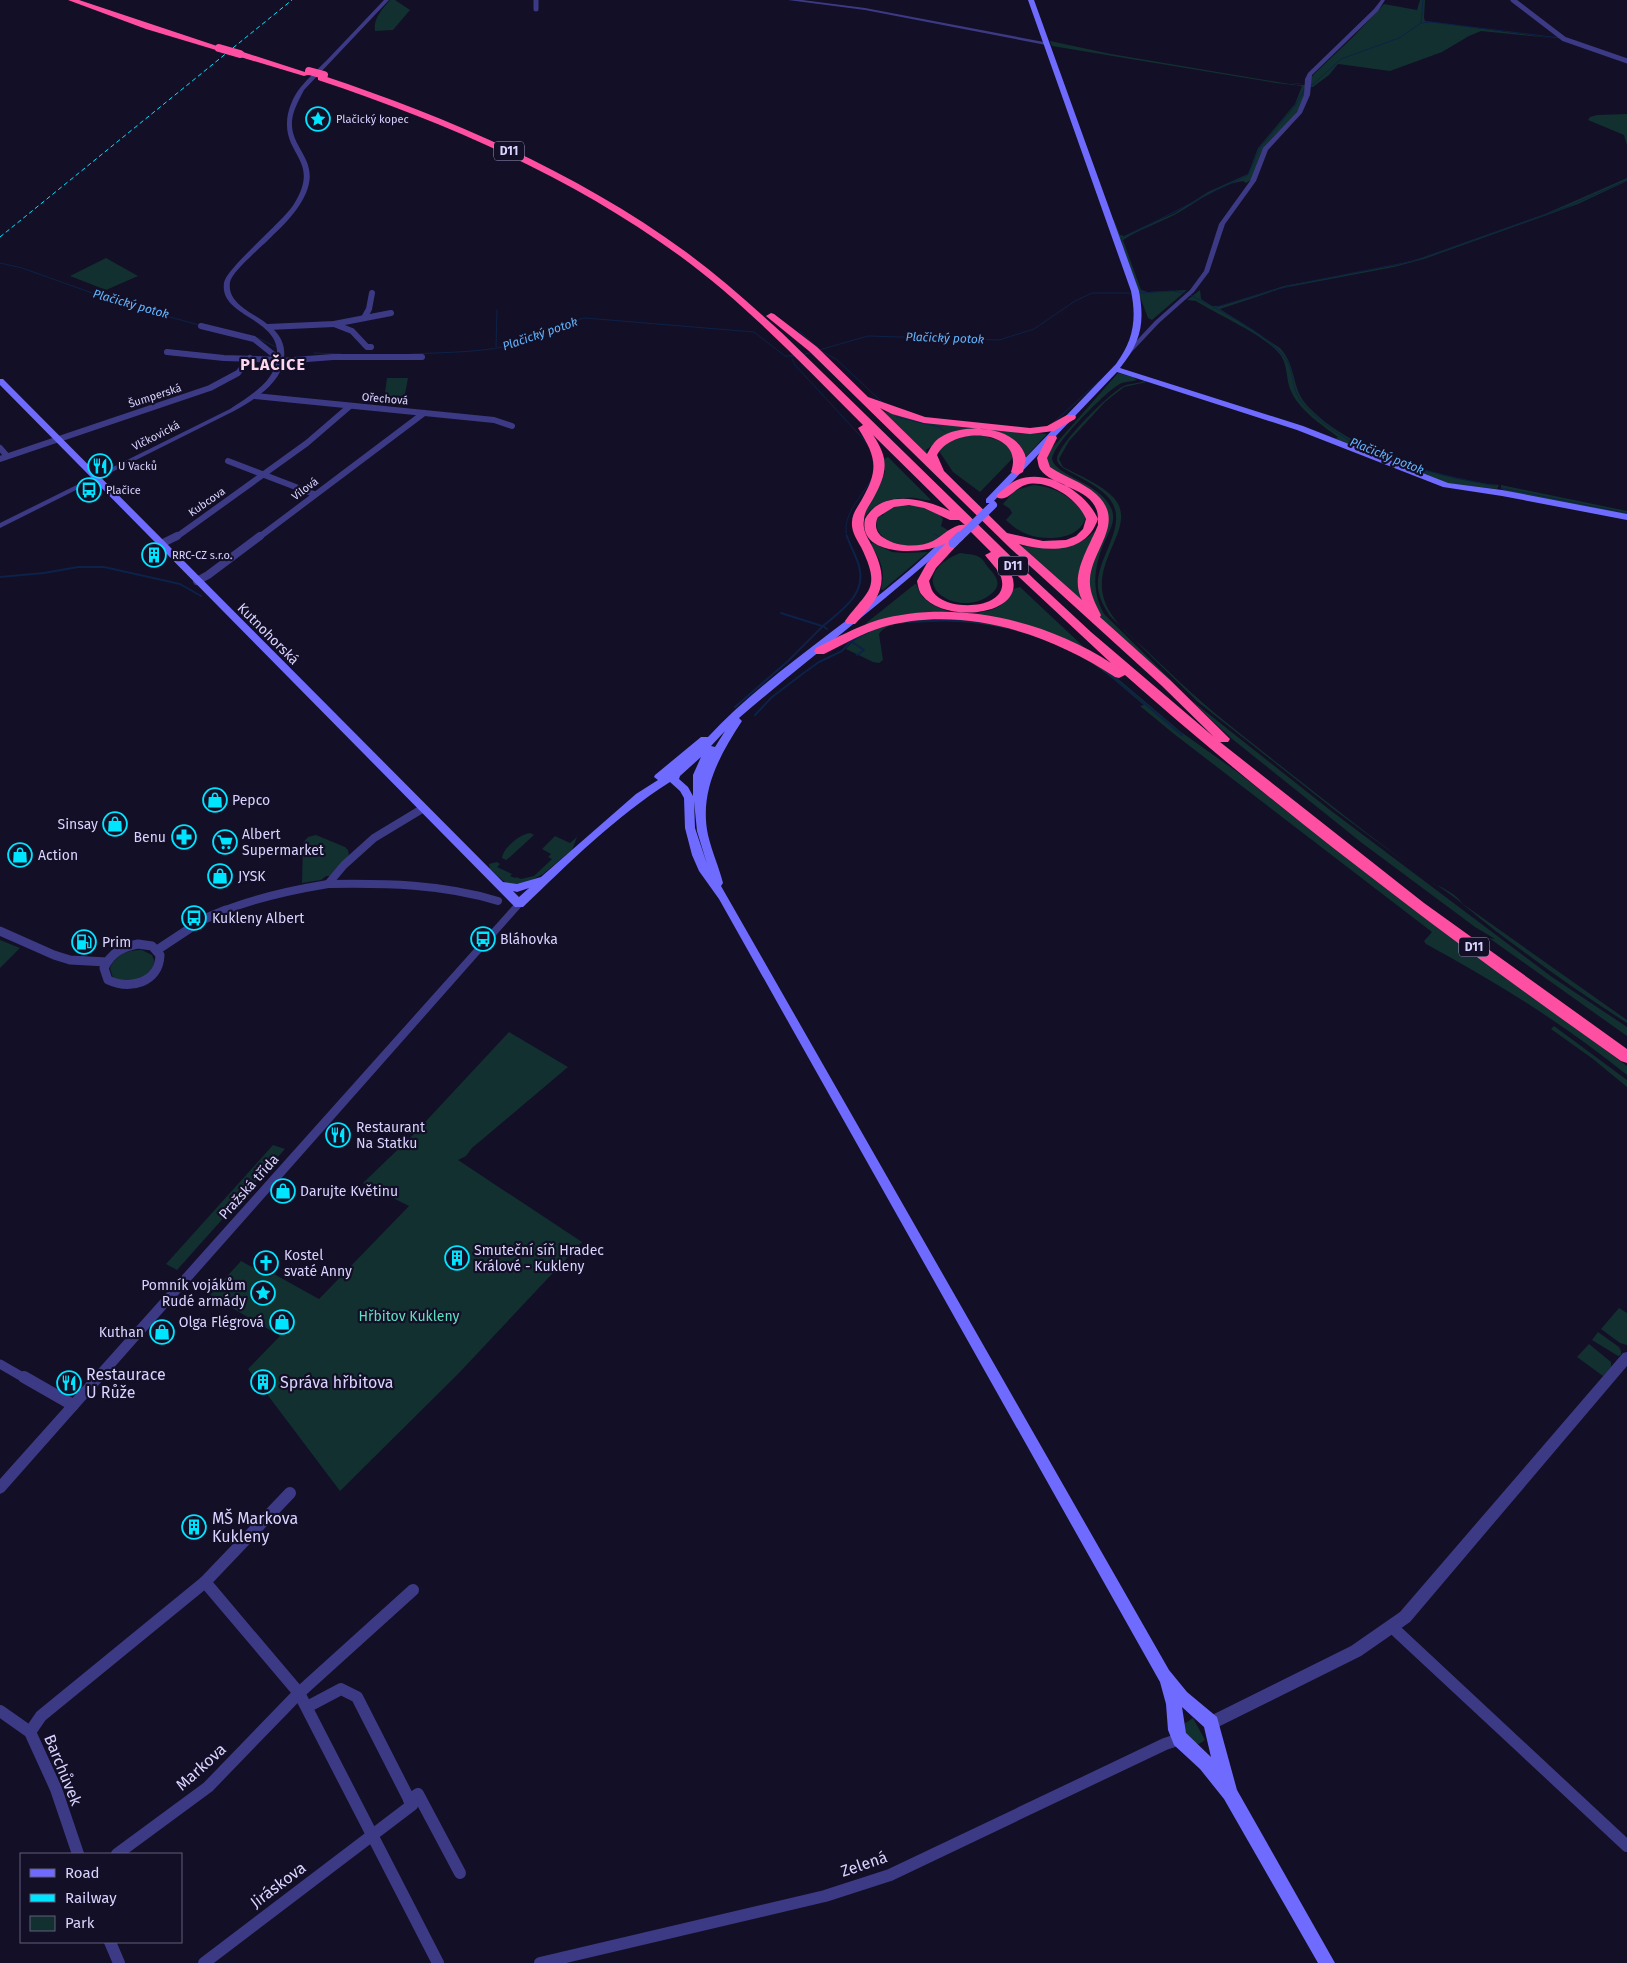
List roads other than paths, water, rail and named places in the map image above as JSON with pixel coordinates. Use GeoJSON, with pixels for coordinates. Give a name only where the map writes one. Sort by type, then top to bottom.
{"type":"FeatureCollection","features":[{"type":"Feature","properties":{"kind":"highway","name":"D11"},"geometry":{"type":"LineString","coordinates":[[72,0],[126,19],[308,72],[445,118],[547,164],[598,192],[663,233],[720,275],[750,301],[1033,574],[1095,631],[1224,740],[1332,827],[1453,919],[1627,1045]]}},
{"type":"Feature","properties":{"kind":"highway","name":"D11"},"geometry":{"type":"LineString","coordinates":[[83,0],[221,46]]}},
{"type":"Feature","properties":{"kind":"highway","name":"D11"},"geometry":{"type":"LineString","coordinates":[[323,77],[439,120],[508,150],[567,180],[628,216],[682,254],[728,290],[780,337],[852,388],[995,528]]}},
{"type":"Feature","properties":{"kind":"highway","name":"D11"},"geometry":{"type":"LineString","coordinates":[[806,356],[1031,583],[1145,686],[1325,833],[1444,925],[1627,1057]]}},
{"type":"Feature","properties":{"kind":"highway"},"geometry":{"type":"LineString","coordinates":[[806,356],[862,427],[874,445],[881,464],[878,481],[860,511],[858,527],[876,566],[877,584],[870,602],[852,621]]}},
{"type":"Feature","properties":{"kind":"highway"},"geometry":{"type":"LineString","coordinates":[[852,388],[883,407],[902,414],[932,421],[1037,431],[1053,428],[1071,417]]}},
{"type":"Feature","properties":{"kind":"highway"},"geometry":{"type":"LineString","coordinates":[[862,427],[957,523],[1078,637],[1170,716],[1232,758]]}},
{"type":"Feature","properties":{"kind":"highway"},"geometry":{"type":"LineString","coordinates":[[942,476],[933,459],[935,447],[948,437],[971,432],[995,435],[1012,444],[1020,456],[1017,472]]}},
{"type":"Feature","properties":{"kind":"highway"},"geometry":{"type":"LineString","coordinates":[[1052,438],[1042,458],[1045,468],[1092,496],[1098,502],[1104,515],[1104,526],[1086,563],[1082,582],[1089,606],[1110,634]]}},
{"type":"Feature","properties":{"kind":"highway"},"geometry":{"type":"LineString","coordinates":[[995,528],[1005,535],[1023,542],[1053,546],[1079,538],[1089,530],[1092,522],[1089,510],[1081,501],[1048,483],[1034,480],[1023,481],[1002,496]]}},
{"type":"Feature","properties":{"kind":"highway"},"geometry":{"type":"LineString","coordinates":[[950,540],[924,548],[897,547],[877,538],[871,530],[870,520],[883,507],[908,502],[933,506],[957,523]]}},
{"type":"Feature","properties":{"kind":"highway"},"geometry":{"type":"LineString","coordinates":[[957,523],[950,540],[931,566],[923,581],[925,591],[933,599],[952,608],[970,610],[985,608],[997,603],[1006,595],[1008,586],[1006,576],[991,555]]}},
{"type":"Feature","properties":{"kind":"highway"},"geometry":{"type":"LineString","coordinates":[[995,528],[1166,683],[1224,740]]}},
{"type":"Feature","properties":{"kind":"highway"},"geometry":{"type":"LineString","coordinates":[[820,652],[864,630],[891,621],[934,617],[976,619],[1020,628],[1060,641],[1099,660],[1134,686]]}},
{"type":"Feature","properties":{"kind":"main road"},"geometry":{"type":"LineString","coordinates":[[633,803],[648,787],[697,745],[740,715],[886,600],[991,503],[1017,472],[1033,458],[1116,369],[1133,343],[1139,325],[1135,291],[1031,0]]}},
{"type":"Feature","properties":{"kind":"main road"},"geometry":{"type":"LineString","coordinates":[[1116,369],[1300,428],[1446,485],[1627,517]]}},
{"type":"Feature","properties":{"kind":"main road","name":"Kutnohorská"},"geometry":{"type":"LineString","coordinates":[[0,382],[422,809],[519,904]]}},
{"type":"Feature","properties":{"kind":"main road"},"geometry":{"type":"LineString","coordinates":[[957,523],[1002,496],[1022,474],[1033,458]]}},
{"type":"Feature","properties":{"kind":"main road"},"geometry":{"type":"LineString","coordinates":[[519,904],[561,864],[633,803],[654,786],[679,772],[797,663],[903,580],[950,540]]}},
{"type":"Feature","properties":{"kind":"main road"},"geometry":{"type":"LineString","coordinates":[[633,803],[658,789],[680,785],[689,786],[696,778],[705,758],[740,715]]}},
{"type":"Feature","properties":{"kind":"main road"},"geometry":{"type":"LineString","coordinates":[[700,804],[713,758],[740,715]]}},
{"type":"Feature","properties":{"kind":"main road"},"geometry":{"type":"LineString","coordinates":[[723,896],[701,830],[696,778],[688,770],[679,772],[674,780],[689,798],[690,828],[697,855],[703,868],[723,896],[1164,1675],[1174,1704],[1182,1738],[1206,1763],[1230,1793],[1327,1963]]}},
{"type":"Feature","properties":{"kind":"main road"},"geometry":{"type":"LineString","coordinates":[[496,881],[508,888],[526,886],[536,882],[561,864]]}},
{"type":"Feature","properties":{"kind":"main road"},"geometry":{"type":"LineString","coordinates":[[1164,1675],[1196,1711],[1207,1718],[1212,1728],[1230,1793]]}},
{"type":"Feature","properties":{"kind":"main road"},"geometry":{"type":"LineString","coordinates":[[1196,1711],[1185,1712],[1178,1720],[1182,1738],[1200,1750],[1206,1748],[1213,1740],[1212,1728]]}},
{"type":"Feature","properties":{"kind":"street"},"geometry":{"type":"LineString","coordinates":[[281,361],[281,349],[275,334],[237,306],[227,291],[229,277],[291,213],[300,200],[306,182],[304,162],[290,136],[288,121],[292,105],[302,89],[387,0]]}},
{"type":"Feature","properties":{"kind":"street"},"geometry":{"type":"LineString","coordinates":[[536,0],[536,9]]}},
{"type":"Feature","properties":{"kind":"street"},"geometry":{"type":"LineString","coordinates":[[790,0],[866,8],[1046,43]]}},
{"type":"Feature","properties":{"kind":"street"},"geometry":{"type":"LineString","coordinates":[[1124,357],[1157,322],[1192,291],[1207,271],[1222,224],[1253,181],[1265,149],[1299,113],[1308,95],[1308,79],[1316,67],[1376,10],[1383,0]]}},
{"type":"Feature","properties":{"kind":"street"},"geometry":{"type":"LineString","coordinates":[[1513,0],[1562,38],[1627,60]]}},
{"type":"Feature","properties":{"kind":"street"},"geometry":{"type":"LineString","coordinates":[[364,318],[372,293]]}},
{"type":"Feature","properties":{"kind":"street"},"geometry":{"type":"LineString","coordinates":[[268,327],[334,324],[391,313]]}},
{"type":"Feature","properties":{"kind":"street"},"geometry":{"type":"LineString","coordinates":[[1139,325],[1157,322]]}},
{"type":"Feature","properties":{"kind":"street"},"geometry":{"type":"LineString","coordinates":[[334,324],[352,331],[367,347],[372,347]]}},
{"type":"Feature","properties":{"kind":"street"},"geometry":{"type":"LineString","coordinates":[[201,326],[255,340],[281,361]]}},
{"type":"Feature","properties":{"kind":"street"},"geometry":{"type":"LineString","coordinates":[[167,352],[281,361],[333,357],[422,357]]}},
{"type":"Feature","properties":{"kind":"street","name":"Šumperská"},"geometry":{"type":"LineString","coordinates":[[0,459],[210,388],[238,373],[250,358]]}},
{"type":"Feature","properties":{"kind":"street","name":"Vlčkovická"},"geometry":{"type":"LineString","coordinates":[[0,526],[218,418],[255,396],[270,381],[281,361]]}},
{"type":"Feature","properties":{"kind":"street","name":"Ořechová"},"geometry":{"type":"LineString","coordinates":[[255,396],[494,420],[512,426]]}},
{"type":"Feature","properties":{"kind":"street","name":"Kubcova"},"geometry":{"type":"LineString","coordinates":[[161,544],[173,539],[264,475],[307,443],[350,406]]}},
{"type":"Feature","properties":{"kind":"street","name":"Vilová"},"geometry":{"type":"LineString","coordinates":[[197,581],[208,575],[424,413]]}},
{"type":"Feature","properties":{"kind":"street"},"geometry":{"type":"LineString","coordinates":[[0,448],[7,456]]}},
{"type":"Feature","properties":{"kind":"street"},"geometry":{"type":"LineString","coordinates":[[228,461],[314,494]]}},
{"type":"Feature","properties":{"kind":"street"},"geometry":{"type":"LineString","coordinates":[[328,884],[344,865],[374,838],[422,809]]}},
{"type":"Feature","properties":{"kind":"street"},"geometry":{"type":"LineString","coordinates":[[157,950],[204,919],[248,901],[280,892],[328,884],[393,884],[460,892],[498,901]]}},
{"type":"Feature","properties":{"kind":"street","name":"Pražská třída"},"geometry":{"type":"LineString","coordinates":[[0,1488],[519,904]]}},
{"type":"Feature","properties":{"kind":"street"},"geometry":{"type":"LineString","coordinates":[[0,931],[54,955],[70,960],[107,962]]}},
{"type":"Feature","properties":{"kind":"street"},"geometry":{"type":"LineString","coordinates":[[145,944],[157,950],[161,961],[154,974],[148,979],[130,986],[121,986],[108,980],[104,968],[116,952],[130,946],[145,944]]}},
{"type":"Feature","properties":{"kind":"street"},"geometry":{"type":"LineString","coordinates":[[1212,1728],[1356,1651],[1392,1627],[1421,1600],[1627,1357]]}},
{"type":"Feature","properties":{"kind":"street"},"geometry":{"type":"LineString","coordinates":[[0,1364],[73,1405]]}},
{"type":"Feature","properties":{"kind":"street"},"geometry":{"type":"LineString","coordinates":[[30,1732],[41,1716],[206,1582],[290,1493]]}},
{"type":"Feature","properties":{"kind":"street"},"geometry":{"type":"LineString","coordinates":[[206,1582],[299,1693],[438,1963]]}},
{"type":"Feature","properties":{"kind":"street","name":"Markova"},"geometry":{"type":"LineString","coordinates":[[118,1853],[208,1786],[299,1693],[413,1590]]}},
{"type":"Feature","properties":{"kind":"street"},"geometry":{"type":"LineString","coordinates":[[1392,1627],[1627,1846]]}},
{"type":"Feature","properties":{"kind":"street"},"geometry":{"type":"LineString","coordinates":[[307,1707],[341,1689],[357,1697],[412,1805],[372,1835]]}},
{"type":"Feature","properties":{"kind":"street","name":"Barchůvek"},"geometry":{"type":"LineString","coordinates":[[0,1711],[30,1732],[56,1790],[78,1853]]}},
{"type":"Feature","properties":{"kind":"street","name":"Zelená"},"geometry":{"type":"LineString","coordinates":[[540,1963],[825,1896],[890,1875],[1164,1744],[1182,1738]]}},
{"type":"Feature","properties":{"kind":"street"},"geometry":{"type":"LineString","coordinates":[[409,1800],[418,1794],[460,1873]]}},
{"type":"Feature","properties":{"kind":"street","name":"Jiráskova"},"geometry":{"type":"LineString","coordinates":[[204,1963],[372,1835]]}},
{"type":"Feature","properties":{"kind":"street"},"geometry":{"type":"LineString","coordinates":[[110,1943],[119,1963]]}},
{"type":"Feature","properties":{"kind":"waterway"},"geometry":{"type":"LineString","coordinates":[[1421,23],[1423,0]]}},
{"type":"Feature","properties":{"kind":"waterway"},"geometry":{"type":"LineString","coordinates":[[1421,23],[1431,22],[1560,38]]}},
{"type":"Feature","properties":{"kind":"waterway"},"geometry":{"type":"LineString","coordinates":[[1311,86],[1341,59],[1399,38],[1421,23]]}},
{"type":"Feature","properties":{"kind":"waterway"},"geometry":{"type":"LineString","coordinates":[[1122,243],[1121,239],[1125,236],[1248,175],[1260,147],[1295,106],[1306,86]]}},
{"type":"Feature","properties":{"kind":"waterway"},"geometry":{"type":"LineString","coordinates":[[1214,308],[1292,285],[1414,261],[1569,206],[1627,180]]}},
{"type":"Feature","properties":{"kind":"waterway","name":"Plačický potok"},"geometry":{"type":"LineString","coordinates":[[0,263],[22,268],[126,305],[199,325]]}},
{"type":"Feature","properties":{"kind":"waterway","name":"Plačický potok"},"geometry":{"type":"LineString","coordinates":[[1139,290],[1140,293],[1172,291],[1185,293]]}},
{"type":"Feature","properties":{"kind":"waterway","name":"Plačický potok"},"geometry":{"type":"LineString","coordinates":[[819,350],[868,336],[999,340],[1034,329],[1075,301],[1092,293],[1130,293]]}},
{"type":"Feature","properties":{"kind":"waterway","name":"Plačický potok"},"geometry":{"type":"LineString","coordinates":[[1190,295],[1214,308]]}},
{"type":"Feature","properties":{"kind":"waterway","name":"Plačický potok"},"geometry":{"type":"LineString","coordinates":[[1214,308],[1241,322],[1277,349],[1291,369],[1300,400],[1325,424],[1346,438],[1393,460],[1444,475],[1495,486]]}},
{"type":"Feature","properties":{"kind":"waterway"},"geometry":{"type":"LineString","coordinates":[[496,347],[497,310]]}},
{"type":"Feature","properties":{"kind":"waterway","name":"Plačický potok"},"geometry":{"type":"LineString","coordinates":[[411,354],[468,351],[510,346],[585,318],[754,332],[785,356],[798,356]]}},
{"type":"Feature","properties":{"kind":"waterway"},"geometry":{"type":"LineString","coordinates":[[799,331],[819,349]]}},
{"type":"Feature","properties":{"kind":"waterway","name":"Plačický potok"},"geometry":{"type":"LineString","coordinates":[[258,338],[278,348]]}},
{"type":"Feature","properties":{"kind":"waterway"},"geometry":{"type":"LineString","coordinates":[[821,351],[836,359],[882,402]]}},
{"type":"Feature","properties":{"kind":"waterway","name":"Plačický potok"},"geometry":{"type":"LineString","coordinates":[[802,355],[812,352]]}},
{"type":"Feature","properties":{"kind":"waterway","name":"Plačický potok"},"geometry":{"type":"LineString","coordinates":[[314,353],[341,354]]}},
{"type":"Feature","properties":{"kind":"waterway"},"geometry":{"type":"LineString","coordinates":[[792,359],[795,365],[867,443]]}},
{"type":"Feature","properties":{"kind":"waterway"},"geometry":{"type":"LineString","coordinates":[[1053,423],[1099,381]]}},
{"type":"Feature","properties":{"kind":"waterway"},"geometry":{"type":"LineString","coordinates":[[898,415],[896,417],[939,427],[945,432]]}},
{"type":"Feature","properties":{"kind":"waterway"},"geometry":{"type":"LineString","coordinates":[[847,538],[846,530],[849,514],[871,480]]}},
{"type":"Feature","properties":{"kind":"waterway","name":"Plačický potok"},"geometry":{"type":"LineString","coordinates":[[1502,488],[1627,513]]}},
{"type":"Feature","properties":{"kind":"waterway"},"geometry":{"type":"LineString","coordinates":[[934,534],[940,537]]}},
{"type":"Feature","properties":{"kind":"waterway"},"geometry":{"type":"LineString","coordinates":[[823,626],[845,607],[856,593],[859,585],[861,576],[859,566],[847,536]]}},
{"type":"Feature","properties":{"kind":"waterway"},"geometry":{"type":"LineString","coordinates":[[0,577],[44,573],[78,567],[104,567],[180,584],[201,596]]}},
{"type":"Feature","properties":{"kind":"waterway"},"geometry":{"type":"LineString","coordinates":[[781,613],[822,626]]}},
{"type":"Feature","properties":{"kind":"waterway"},"geometry":{"type":"LineString","coordinates":[[909,622],[953,620],[979,622]]}},
{"type":"Feature","properties":{"kind":"waterway"},"geometry":{"type":"LineString","coordinates":[[735,707],[788,661],[823,626]]}},
{"type":"Feature","properties":{"kind":"waterway"},"geometry":{"type":"LineString","coordinates":[[823,626],[827,629]]}},
{"type":"Feature","properties":{"kind":"waterway"},"geometry":{"type":"LineString","coordinates":[[755,715],[772,697],[805,672],[819,662],[842,651],[851,641],[868,632]]}},
{"type":"Feature","properties":{"kind":"waterway"},"geometry":{"type":"LineString","coordinates":[[852,642],[864,650],[857,655]]}},
{"type":"Feature","properties":{"kind":"waterway"},"geometry":{"type":"LineString","coordinates":[[1106,671],[1182,735]]}},
{"type":"Feature","properties":{"kind":"railway"},"geometry":{"type":"LineString","coordinates":[[0,237],[292,0]]}},
{"type":"Feature","properties":{"kind":"place","name":"Plačický kopec"},"geometry":{"type":"Point","coordinates":[318,119]}},
{"type":"Feature","properties":{"kind":"place","name":"U Vacků"},"geometry":{"type":"Point","coordinates":[100,466]}},
{"type":"Feature","properties":{"kind":"place","name":"Plačice"},"geometry":{"type":"Point","coordinates":[89,490]}},
{"type":"Feature","properties":{"kind":"place","name":"RRC-CZ s.r.o."},"geometry":{"type":"Point","coordinates":[154,555]}},
{"type":"Feature","properties":{"kind":"place","name":"Pepco"},"geometry":{"type":"Point","coordinates":[215,800]}},
{"type":"Feature","properties":{"kind":"place","name":"Sinsay"},"geometry":{"type":"Point","coordinates":[115,824]}},
{"type":"Feature","properties":{"kind":"place","name":"Benu"},"geometry":{"type":"Point","coordinates":[184,837]}},
{"type":"Feature","properties":{"kind":"place","name":"Albert Supermarket"},"geometry":{"type":"Point","coordinates":[225,842]}},
{"type":"Feature","properties":{"kind":"place","name":"Action"},"geometry":{"type":"Point","coordinates":[20,855]}},
{"type":"Feature","properties":{"kind":"place","name":"JYSK"},"geometry":{"type":"Point","coordinates":[220,876]}},
{"type":"Feature","properties":{"kind":"place","name":"Kukleny Albert"},"geometry":{"type":"Point","coordinates":[194,918]}},
{"type":"Feature","properties":{"kind":"place","name":"Bláhovka"},"geometry":{"type":"Point","coordinates":[483,939]}},
{"type":"Feature","properties":{"kind":"place","name":"Prim"},"geometry":{"type":"Point","coordinates":[84,942]}},
{"type":"Feature","properties":{"kind":"place","name":"Restaurant Na Statku"},"geometry":{"type":"Point","coordinates":[338,1135]}},
{"type":"Feature","properties":{"kind":"place","name":"Darujte Květinu"},"geometry":{"type":"Point","coordinates":[283,1191]}},
{"type":"Feature","properties":{"kind":"place","name":"Smuteční síň Hradec Králové - Kukleny"},"geometry":{"type":"Point","coordinates":[457,1258]}},
{"type":"Feature","properties":{"kind":"place","name":"Kostel svaté Anny"},"geometry":{"type":"Point","coordinates":[266,1263]}},
{"type":"Feature","properties":{"kind":"place","name":"Pomník vojákům Rudé armády"},"geometry":{"type":"Point","coordinates":[263,1293]}},
{"type":"Feature","properties":{"kind":"place","name":"Olga Flégrová"},"geometry":{"type":"Point","coordinates":[282,1322]}},
{"type":"Feature","properties":{"kind":"place","name":"Kuthan"},"geometry":{"type":"Point","coordinates":[162,1332]}},
{"type":"Feature","properties":{"kind":"place","name":"Správa hřbitova"},"geometry":{"type":"Point","coordinates":[263,1382]}},
{"type":"Feature","properties":{"kind":"place","name":"Restaurace U Růže"},"geometry":{"type":"Point","coordinates":[69,1383]}},
{"type":"Feature","properties":{"kind":"place","name":"MŠ Markova Kukleny"},"geometry":{"type":"Point","coordinates":[194,1527]}},
{"type":"Feature","properties":{"kind":"district","name":"PLAČICE"},"geometry":{"type":"Point","coordinates":[273,364]}},
{"type":"Feature","properties":{"kind":"park label","name":"Hřbitov Kukleny"},"geometry":{"type":"Point","coordinates":[409,1316]}}]}
